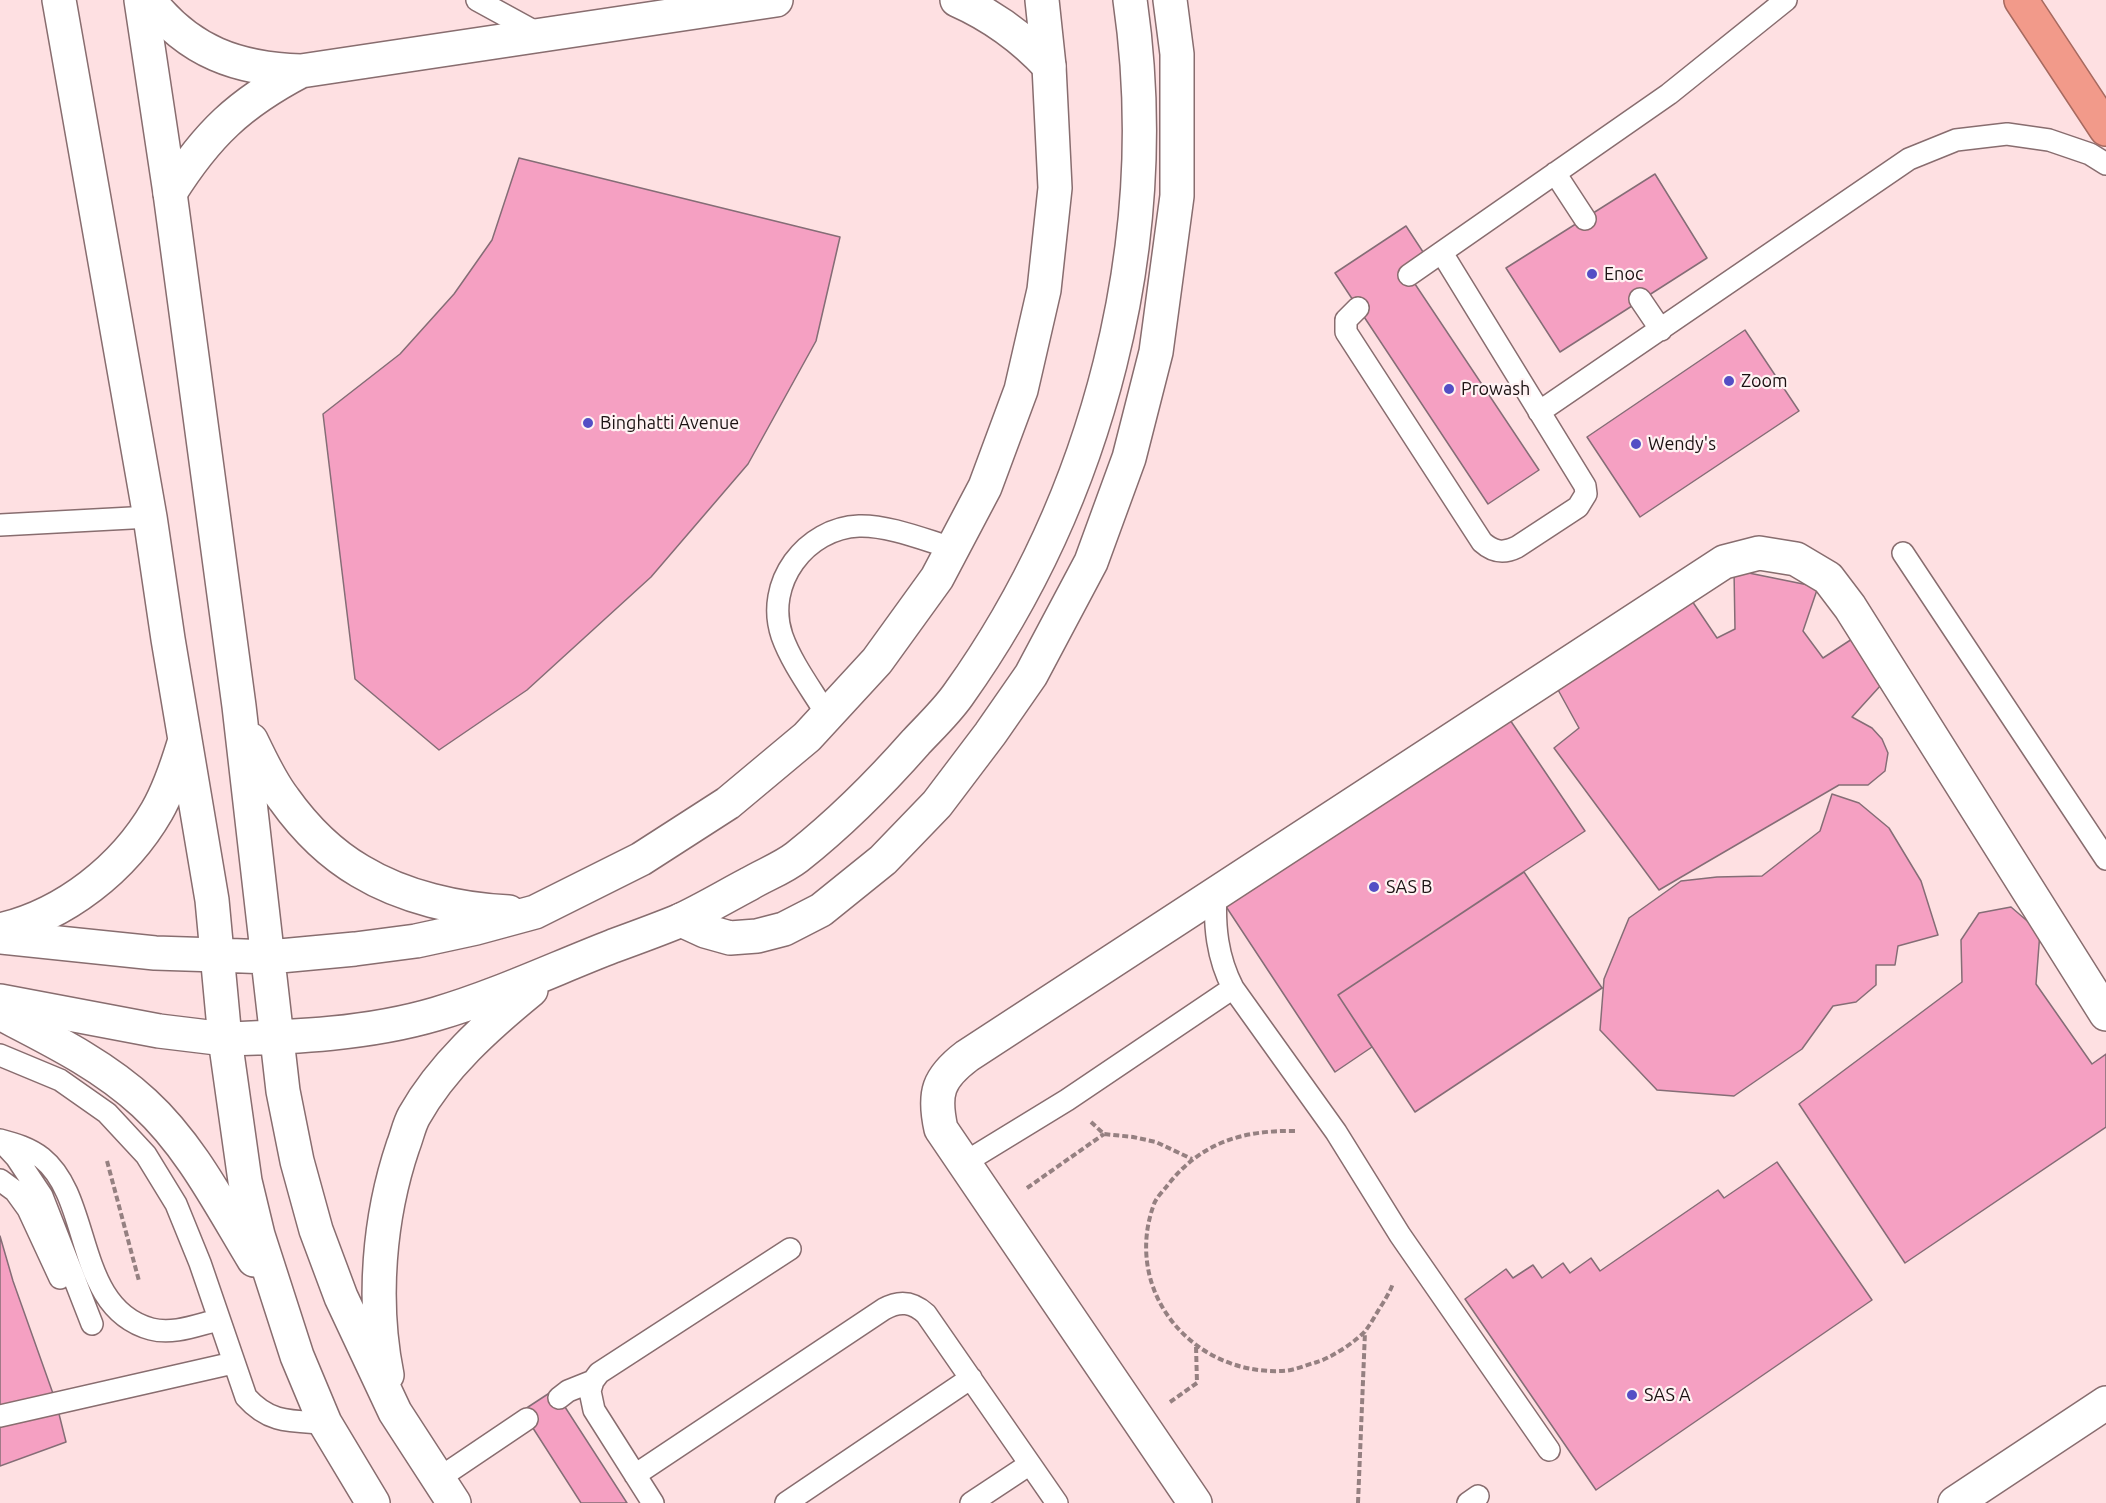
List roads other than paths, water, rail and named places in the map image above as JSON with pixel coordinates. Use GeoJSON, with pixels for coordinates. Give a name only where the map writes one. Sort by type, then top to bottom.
{"type":"FeatureCollection","features":[{"type":"Feature","properties":{"kind":"highway"},"geometry":{"type":"LineString","coordinates":[[2021,0],[2106,129]]}},
{"type":"Feature","properties":{"kind":"street"},"geometry":{"type":"LineString","coordinates":[[59,0],[150,517],[184,741],[212,900],[225,1039],[245,1181],[258,1235],[297,1356],[354,1488],[373,1503]]}},
{"type":"Feature","properties":{"kind":"street"},"geometry":{"type":"LineString","coordinates":[[141,0],[170,193],[239,706],[283,1091],[295,1150],[316,1230],[341,1297],[395,1412],[446,1491]]}},
{"type":"Feature","properties":{"kind":"street"},"geometry":{"type":"LineString","coordinates":[[149,0],[181,34],[208,51],[238,63],[270,70],[301,70],[776,0]]}},
{"type":"Feature","properties":{"kind":"street"},"geometry":{"type":"LineString","coordinates":[[957,0],[1006,26],[1029,44],[1049,66]]}},
{"type":"Feature","properties":{"kind":"street"},"geometry":{"type":"LineString","coordinates":[[0,937],[154,953],[269,957],[355,949],[476,928],[535,912],[641,859],[728,803],[807,737],[878,662],[937,578],[985,487],[1021,390],[1044,290],[1054,188],[1049,66],[1042,0]]}},
{"type":"Feature","properties":{"kind":"street"},"geometry":{"type":"LineString","coordinates":[[0,1002],[159,1030],[225,1039],[360,1030],[432,1015],[502,992],[569,963],[681,920],[794,860],[876,788],[956,698],[1011,615],[1063,508],[1102,396],[1127,281],[1139,163],[1136,44],[1130,0]]}},
{"type":"Feature","properties":{"kind":"street"},"geometry":{"type":"LineString","coordinates":[[681,920],[705,931],[730,938],[757,936],[784,929],[821,910],[883,860],[937,804],[1031,675],[1091,562],[1129,458],[1156,352],[1177,196],[1177,54],[1170,0]]}},
{"type":"Feature","properties":{"kind":"street"},"geometry":{"type":"LineString","coordinates":[[170,193],[189,162],[212,134],[240,109],[269,88],[301,70]]}},
{"type":"Feature","properties":{"kind":"street"},"geometry":{"type":"LineString","coordinates":[[1195,1503],[941,1129],[936,1108],[939,1087],[951,1069],[967,1056],[1724,562],[1759,553],[1796,559],[1828,578],[1850,607],[2106,1014]]}},
{"type":"Feature","properties":{"kind":"street"},"geometry":{"type":"LineString","coordinates":[[239,706],[255,750],[284,800],[307,827],[360,872],[401,890],[445,903],[489,911],[535,912]]}},
{"type":"Feature","properties":{"kind":"street"},"geometry":{"type":"LineString","coordinates":[[0,930],[14,927],[49,912],[81,893],[111,869],[136,842],[157,811],[173,777],[184,741]]}},
{"type":"Feature","properties":{"kind":"street"},"geometry":{"type":"LineString","coordinates":[[395,1412],[385,1364],[382,1334],[381,1264],[387,1214],[397,1165],[413,1117],[438,1081],[483,1032],[533,988],[569,963]]}},
{"type":"Feature","properties":{"kind":"street"},"geometry":{"type":"LineString","coordinates":[[0,1013],[107,1072],[145,1103],[178,1139],[206,1180],[277,1298]]}},
{"type":"Feature","properties":{"kind":"street"},"geometry":{"type":"LineString","coordinates":[[1954,1503],[2106,1403]]}},
{"type":"Feature","properties":{"kind":"lane"},"geometry":{"type":"LineString","coordinates":[[477,0],[541,35]]}},
{"type":"Feature","properties":{"kind":"lane"},"geometry":{"type":"LineString","coordinates":[[1409,275],[1669,94],[1786,0]]}},
{"type":"Feature","properties":{"kind":"lane"},"geometry":{"type":"LineString","coordinates":[[1539,412],[1909,159],[1956,140],[2007,134],[2049,140],[2090,154],[2106,164]]}},
{"type":"Feature","properties":{"kind":"lane"},"geometry":{"type":"LineString","coordinates":[[1555,173],[1585,219]]}},
{"type":"Feature","properties":{"kind":"lane"},"geometry":{"type":"LineString","coordinates":[[1358,308],[1346,320],[1346,332],[1482,542],[1490,550],[1509,551],[1578,507],[1586,494],[1585,486],[1442,253]]}},
{"type":"Feature","properties":{"kind":"lane"},"geometry":{"type":"LineString","coordinates":[[1640,299],[1661,330]]}},
{"type":"Feature","properties":{"kind":"lane"},"geometry":{"type":"LineString","coordinates":[[0,525],[150,517]]}},
{"type":"Feature","properties":{"kind":"lane"},"geometry":{"type":"LineString","coordinates":[[827,715],[782,635],[778,613],[780,591],[788,570],[801,552],[818,538],[838,529],[860,526],[883,528],[952,548]]}},
{"type":"Feature","properties":{"kind":"lane"},"geometry":{"type":"LineString","coordinates":[[1903,553],[2106,859]]}},
{"type":"Feature","properties":{"kind":"lane"},"geometry":{"type":"LineString","coordinates":[[1216,892],[1214,917],[1216,942],[1233,988],[1336,1131],[1400,1235],[1549,1450]]}},
{"type":"Feature","properties":{"kind":"lane"},"geometry":{"type":"LineString","coordinates":[[964,1163],[1067,1100],[1233,988]]}},
{"type":"Feature","properties":{"kind":"lane"},"geometry":{"type":"LineString","coordinates":[[0,1055],[60,1080],[107,1113],[146,1155],[176,1203],[200,1263],[246,1397],[256,1409],[270,1417],[285,1421],[325,1422]]}},
{"type":"Feature","properties":{"kind":"lane"},"geometry":{"type":"LineString","coordinates":[[0,1140],[23,1146],[42,1158],[58,1175],[92,1268],[106,1296],[128,1318],[151,1329],[176,1330],[218,1320]]}},
{"type":"Feature","properties":{"kind":"lane"},"geometry":{"type":"LineString","coordinates":[[0,1140],[16,1157],[42,1196],[89,1329],[28,1209],[15,1191],[0,1180]]}},
{"type":"Feature","properties":{"kind":"lane"},"geometry":{"type":"LineString","coordinates":[[653,1503],[594,1410],[591,1391],[593,1381],[599,1373],[790,1249]]}},
{"type":"Feature","properties":{"kind":"lane"},"geometry":{"type":"LineString","coordinates":[[635,1475],[892,1305],[901,1303],[911,1304],[926,1314],[1057,1503]]}},
{"type":"Feature","properties":{"kind":"lane"},"geometry":{"type":"LineString","coordinates":[[0,1416],[233,1363]]}},
{"type":"Feature","properties":{"kind":"lane"},"geometry":{"type":"LineString","coordinates":[[786,1503],[970,1378]]}},
{"type":"Feature","properties":{"kind":"lane"},"geometry":{"type":"LineString","coordinates":[[559,1398],[568,1390],[593,1381]]}},
{"type":"Feature","properties":{"kind":"lane"},"geometry":{"type":"LineString","coordinates":[[446,1491],[527,1419]]}},
{"type":"Feature","properties":{"kind":"lane"},"geometry":{"type":"LineString","coordinates":[[971,1503],[1030,1464]]}},
{"type":"Feature","properties":{"kind":"place","name":"Enoc"},"geometry":{"type":"Point","coordinates":[1592,274]}},
{"type":"Feature","properties":{"kind":"place","name":"Zoom"},"geometry":{"type":"Point","coordinates":[1729,381]}},
{"type":"Feature","properties":{"kind":"place","name":"Prowash"},"geometry":{"type":"Point","coordinates":[1449,389]}},
{"type":"Feature","properties":{"kind":"place","name":"Binghatti Avenue"},"geometry":{"type":"Point","coordinates":[588,423]}},
{"type":"Feature","properties":{"kind":"place","name":"Wendy's"},"geometry":{"type":"Point","coordinates":[1636,444]}},
{"type":"Feature","properties":{"kind":"place","name":"SAS B"},"geometry":{"type":"Point","coordinates":[1374,887]}},
{"type":"Feature","properties":{"kind":"place","name":"SAS A"},"geometry":{"type":"Point","coordinates":[1632,1395]}}]}
